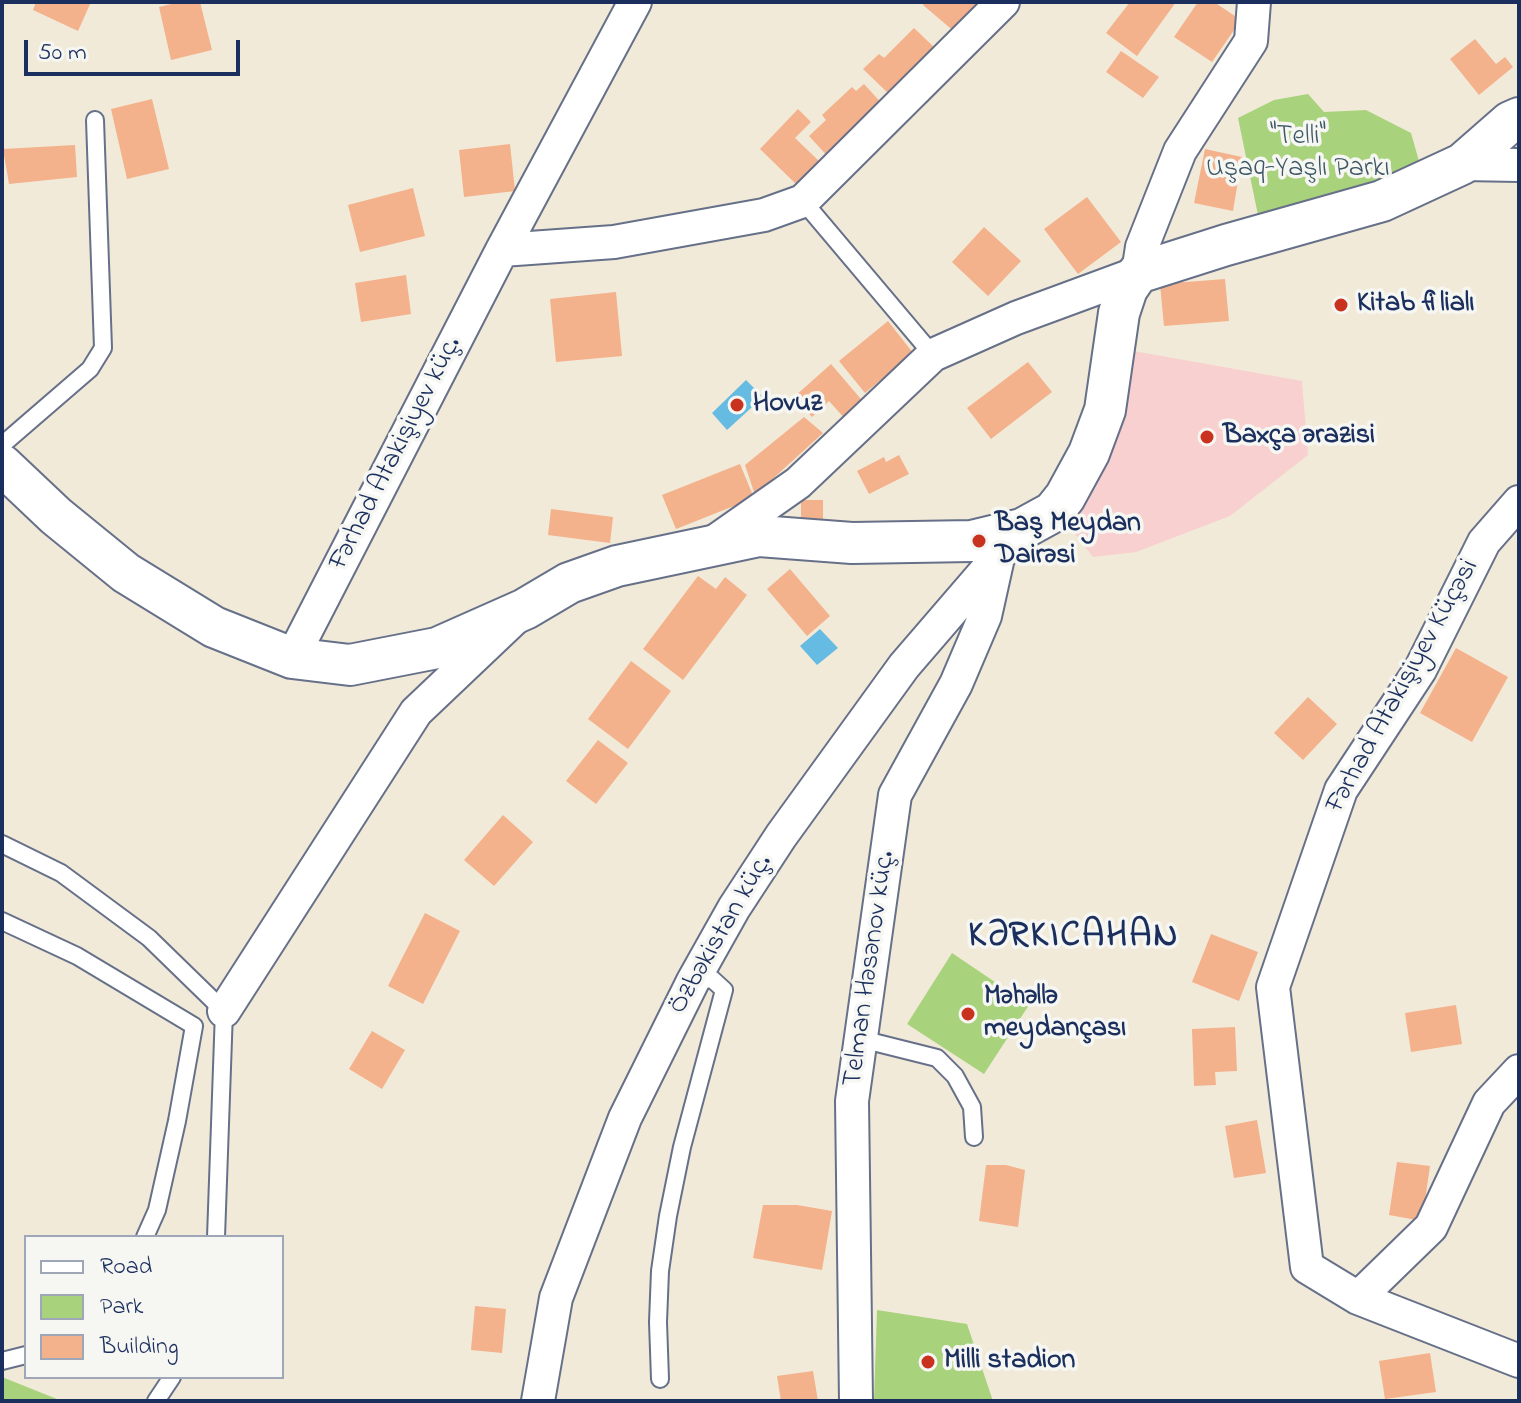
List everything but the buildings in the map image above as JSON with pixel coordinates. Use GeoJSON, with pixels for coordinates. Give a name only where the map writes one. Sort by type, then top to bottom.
{"type":"FeatureCollection","features":[{"type":"Feature","properties":{"kind":"street","name":"Fərhad Atakişiyev küç."},"geometry":{"type":"LineString","coordinates":[[292,658],[502,250],[635,2]]}},
{"type":"Feature","properties":{"kind":"street"},"geometry":{"type":"LineString","coordinates":[[502,250],[614,242],[764,215],[803,201],[1003,2]]}},
{"type":"Feature","properties":{"kind":"street"},"geometry":{"type":"LineString","coordinates":[[2,465],[56,516],[126,573],[214,627],[292,658],[350,665],[437,648],[525,609],[569,583],[617,566],[759,536],[852,543],[972,541],[1010,544],[1053,512],[1065,497],[1089,453],[1105,410],[1119,313],[1127,289],[1138,273],[1142,247],[1180,151],[1251,41],[1254,2]]}},
{"type":"Feature","properties":{"kind":"street"},"geometry":{"type":"LineString","coordinates":[[701,550],[798,483],[933,355],[1016,318],[1138,273],[1382,201],[1462,164],[1516,114]]}},
{"type":"Feature","properties":{"kind":"street"},"geometry":{"type":"LineString","coordinates":[[1462,164],[1519,165]]}},
{"type":"Feature","properties":{"kind":"street","name":"Fərhad Atakişiyev Küçəsi"},"geometry":{"type":"LineString","coordinates":[[1519,502],[1484,542],[1420,670],[1341,790],[1273,987],[1307,1267],[1358,1298],[1519,1361]]}},
{"type":"Feature","properties":{"kind":"street","name":"Özbəkistan küç."},"geometry":{"type":"LineString","coordinates":[[538,1401],[561,1283],[625,1118],[693,981],[734,908],[781,836],[904,666],[1010,544]]}},
{"type":"Feature","properties":{"kind":"street","name":"Telman Həsənov küç."},"geometry":{"type":"LineString","coordinates":[[856,1401],[852,1101],[895,795],[956,684],[985,616],[1010,544]]}},
{"type":"Feature","properties":{"kind":"street"},"geometry":{"type":"LineString","coordinates":[[224,1011],[416,712],[525,609]]}},
{"type":"Feature","properties":{"kind":"street"},"geometry":{"type":"LineString","coordinates":[[1358,1298],[1431,1227],[1489,1103],[1519,1071]]}},
{"type":"Feature","properties":{"kind":"lane"},"geometry":{"type":"LineString","coordinates":[[2,445],[90,369],[103,348],[95,120]]}},
{"type":"Feature","properties":{"kind":"lane"},"geometry":{"type":"LineString","coordinates":[[803,201],[933,355]]}},
{"type":"Feature","properties":{"kind":"lane"},"geometry":{"type":"LineString","coordinates":[[2,844],[61,873],[149,938],[224,1011],[216,1235]]}},
{"type":"Feature","properties":{"kind":"lane"},"geometry":{"type":"LineString","coordinates":[[2,921],[77,956],[194,1026]]}},
{"type":"Feature","properties":{"kind":"lane"},"geometry":{"type":"LineString","coordinates":[[660,1379],[660,1271],[668,1216],[682,1147],[724,990],[712,979],[693,981]]}},
{"type":"Feature","properties":{"kind":"lane"},"geometry":{"type":"LineString","coordinates":[[194,1026],[224,1011]]}},
{"type":"Feature","properties":{"kind":"lane"},"geometry":{"type":"LineString","coordinates":[[146,1235],[157,1210],[194,1026]]}},
{"type":"Feature","properties":{"kind":"lane"},"geometry":{"type":"LineString","coordinates":[[861,1039],[937,1058],[955,1076],[972,1107],[974,1137]]}},
{"type":"Feature","properties":{"kind":"lane"},"geometry":{"type":"LineString","coordinates":[[2,1361],[24,1356]]}},
{"type":"Feature","properties":{"kind":"lane"},"geometry":{"type":"LineString","coordinates":[[156,1401],[171,1379]]}},
{"type":"Feature","properties":{"kind":"shaded area","name":"Baxça ərazisi"},"geometry":{"type":"Polygon","coordinates":[[[1128,350],[1302,381],[1308,455],[1230,516],[1136,552],[1093,557],[1062,517],[1128,350]]]}},
{"type":"Feature","properties":{"kind":"green space","name":"\"Telli\" Uşaq-Yaşlı Parkı"},"geometry":{"type":"Polygon","coordinates":[[[1308,94],[1324,112],[1366,110],[1411,133],[1421,168],[1259,220],[1238,118],[1274,100],[1308,94]]]}},
{"type":"Feature","properties":{"kind":"green space","name":"Məhəllə meydançası"},"geometry":{"type":"Polygon","coordinates":[[[952,953],[1029,1005],[984,1074],[907,1024],[952,953]]]}},
{"type":"Feature","properties":{"kind":"green space","name":"Milli stadion"},"geometry":{"type":"Polygon","coordinates":[[[877,1310],[967,1324],[993,1401],[874,1401],[877,1310]]]}},
{"type":"Feature","properties":{"kind":"green space"},"geometry":{"type":"Polygon","coordinates":[[[2,1377],[62,1401],[2,1401],[2,1377]]]}},
{"type":"Feature","properties":{"kind":"water","name":"Hovuz"},"geometry":{"type":"Polygon","coordinates":[[[746,380],[763,397],[727,430],[712,413],[746,380]]]}},
{"type":"Feature","properties":{"kind":"water"},"geometry":{"type":"Polygon","coordinates":[[[820,629],[838,648],[817,665],[800,646],[820,629]]]}},
{"type":"Feature","properties":{"kind":"place","name":"Kitab filialı"},"geometry":{"type":"Point","coordinates":[1341,305]}},
{"type":"Feature","properties":{"kind":"place","name":"Hovuz"},"geometry":{"type":"Point","coordinates":[737,405]}},
{"type":"Feature","properties":{"kind":"place","name":"Baxça ərazisi"},"geometry":{"type":"Point","coordinates":[1207,437]}},
{"type":"Feature","properties":{"kind":"place","name":"Baş Meydan Dairəsi"},"geometry":{"type":"Point","coordinates":[979,541]}},
{"type":"Feature","properties":{"kind":"place","name":"Məhəllə meydançası"},"geometry":{"type":"Point","coordinates":[968,1014]}},
{"type":"Feature","properties":{"kind":"place","name":"Milli stadion"},"geometry":{"type":"Point","coordinates":[928,1362]}},
{"type":"Feature","properties":{"kind":"district","name":"KƏRKICAHAN"},"geometry":{"type":"Point","coordinates":[1074,939]}}]}
